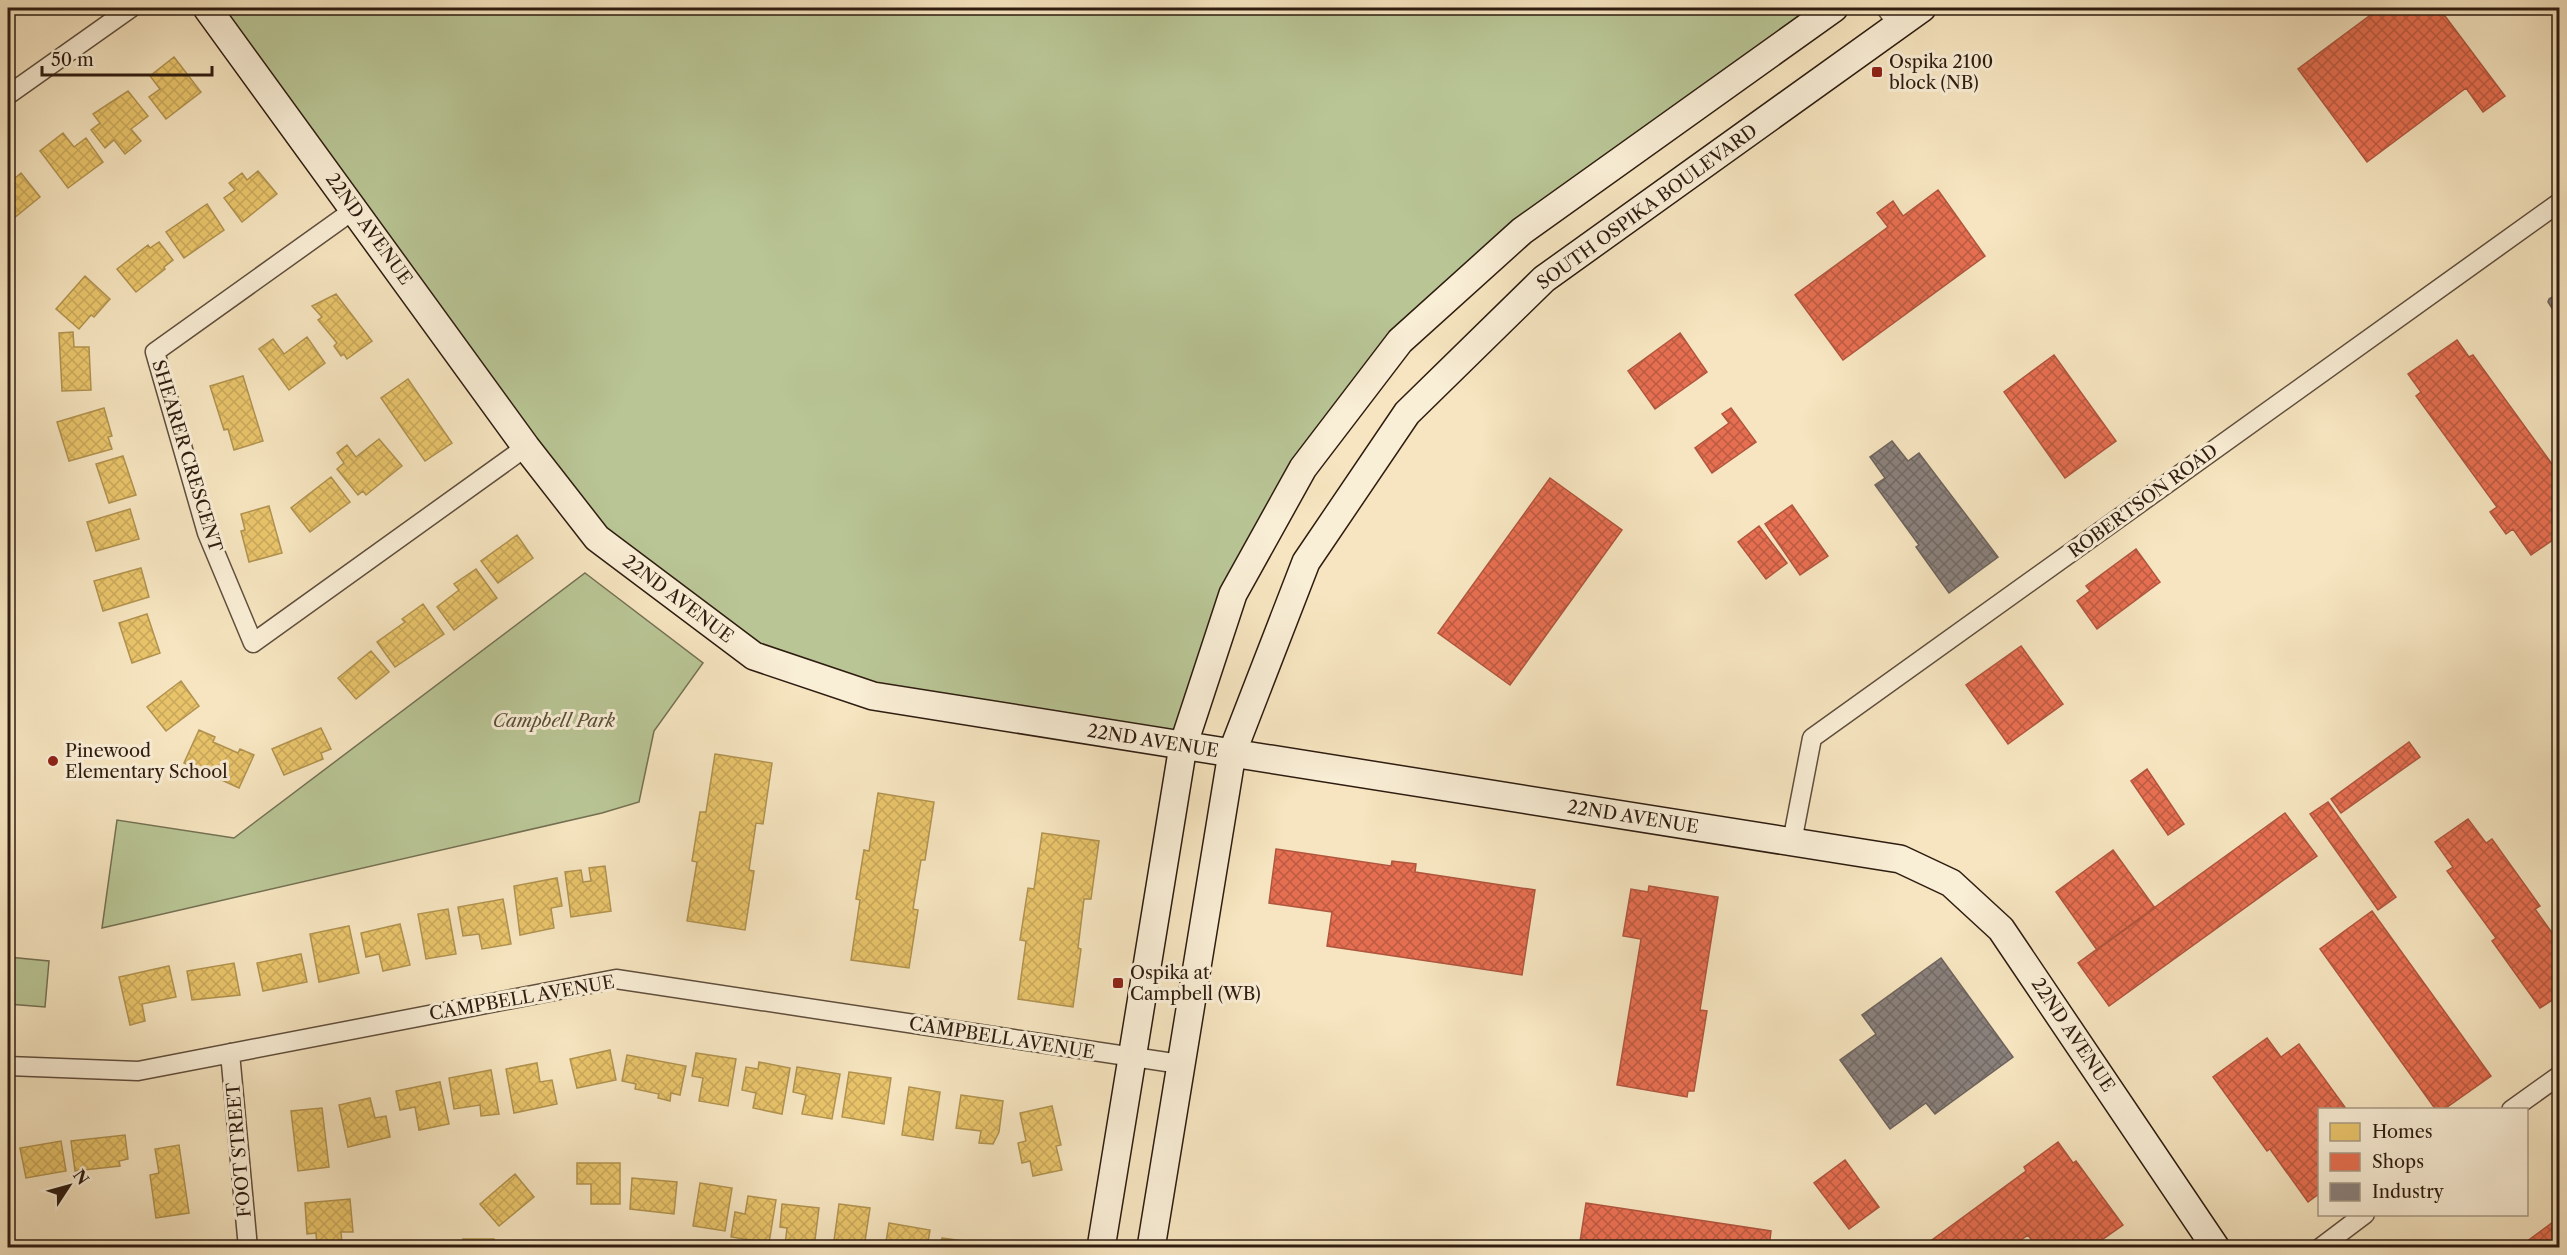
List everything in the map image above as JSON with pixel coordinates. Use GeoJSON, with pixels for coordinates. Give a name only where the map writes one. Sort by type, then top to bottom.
{"type":"FeatureCollection","features":[{"type":"Feature","properties":{"kind":"main road","name":"22ND AVENUE"},"geometry":{"type":"LineString","coordinates":[[207,8],[355,208],[526,447],[597,538],[754,656],[873,696],[1900,859],[1951,883],[2001,929],[2216,1248]]}},
{"type":"Feature","properties":{"kind":"main road"},"geometry":{"type":"LineString","coordinates":[[1101,1248],[1183,746],[1233,594],[1303,468],[1400,341],[1522,231],[1834,8]]}},
{"type":"Feature","properties":{"kind":"main road","name":"SOUTH OSPIKA BOULEVARD"},"geometry":{"type":"LineString","coordinates":[[1151,1248],[1232,753],[1306,562],[1407,413],[1544,279],[1892,16],[1922,8]]}},
{"type":"Feature","properties":{"kind":"street"},"geometry":{"type":"LineString","coordinates":[[8,95],[131,8]]}},
{"type":"Feature","properties":{"kind":"street","name":"ROBERTSON ROAD"},"geometry":{"type":"LineString","coordinates":[[1792,842],[1812,738],[2559,202]]}},
{"type":"Feature","properties":{"kind":"street","name":"SHEARER CRESCENT"},"geometry":{"type":"LineString","coordinates":[[355,208],[155,352],[207,533],[253,644],[526,447]]}},
{"type":"Feature","properties":{"kind":"street","name":"CAMPBELL AVENUE"},"geometry":{"type":"LineString","coordinates":[[8,1066],[138,1071],[616,979],[1180,1064]]}},
{"type":"Feature","properties":{"kind":"street","name":"FOOT STREET"},"geometry":{"type":"LineString","coordinates":[[230,1053],[248,1248]]}},
{"type":"Feature","properties":{"kind":"street"},"geometry":{"type":"LineString","coordinates":[[2514,1108],[2559,1075]]}},
{"type":"Feature","properties":{"kind":"street"},"geometry":{"type":"LineString","coordinates":[[2320,1248],[2364,1216]]}},
{"type":"Feature","properties":{"kind":"green space"},"geometry":{"type":"Polygon","coordinates":[[[205,8],[1830,8],[1546,218],[1412,340],[1304,465],[1183,740],[821,685],[628,566],[205,8]]]}},
{"type":"Feature","properties":{"kind":"green space","name":"Campbell Park"},"geometry":{"type":"Polygon","coordinates":[[[585,573],[703,663],[654,731],[639,802],[602,813],[102,928],[117,820],[234,838],[585,573]]]}},
{"type":"Feature","properties":{"kind":"green space"},"geometry":{"type":"Polygon","coordinates":[[[8,957],[49,961],[45,1007],[8,1004],[8,957]]]}},
{"type":"Feature","properties":{"kind":"building: Homes"},"geometry":{"type":"Polygon","coordinates":[[[174,57],[201,92],[166,119],[149,97],[160,89],[150,76],[174,57]]]}},
{"type":"Feature","properties":{"kind":"building: Homes"},"geometry":{"type":"Polygon","coordinates":[[[128,91],[148,116],[131,129],[141,141],[125,154],[114,140],[105,148],[91,130],[100,123],[93,114],[128,91]]]}},
{"type":"Feature","properties":{"kind":"building: Homes"},"geometry":{"type":"Polygon","coordinates":[[[63,133],[74,147],[86,138],[103,162],[68,188],[40,151],[63,133]]]}},
{"type":"Feature","properties":{"kind":"building: Homes"},"geometry":{"type":"Polygon","coordinates":[[[258,171],[277,194],[242,222],[224,198],[235,190],[229,183],[242,173],[247,180],[258,171]]]}},
{"type":"Feature","properties":{"kind":"building: Homes"},"geometry":{"type":"Polygon","coordinates":[[[21,173],[40,197],[8,223],[8,184],[21,173]]]}},
{"type":"Feature","properties":{"kind":"building: Homes"},"geometry":{"type":"Polygon","coordinates":[[[207,204],[224,230],[184,258],[166,232],[207,204]]]}},
{"type":"Feature","properties":{"kind":"building: Homes"},"geometry":{"type":"Polygon","coordinates":[[[159,242],[173,260],[136,292],[117,269],[148,245],[150,248],[159,242]]]}},
{"type":"Feature","properties":{"kind":"building: Homes"},"geometry":{"type":"Polygon","coordinates":[[[85,276],[110,299],[94,317],[91,315],[79,329],[56,309],[85,276]]]}},
{"type":"Feature","properties":{"kind":"building: Homes"},"geometry":{"type":"Polygon","coordinates":[[[336,294],[372,341],[347,359],[344,354],[341,356],[334,346],[337,343],[318,320],[322,317],[312,306],[336,294]]]}},
{"type":"Feature","properties":{"kind":"building: Homes"},"geometry":{"type":"Polygon","coordinates":[[[73,332],[74,347],[89,347],[91,390],[62,391],[59,333],[73,332]]]}},
{"type":"Feature","properties":{"kind":"building: Homes"},"geometry":{"type":"Polygon","coordinates":[[[307,337],[325,363],[289,390],[259,349],[273,339],[284,354],[307,337]]]}},
{"type":"Feature","properties":{"kind":"building: Homes"},"geometry":{"type":"Polygon","coordinates":[[[243,376],[263,441],[234,450],[228,429],[224,430],[210,386],[243,376]]]}},
{"type":"Feature","properties":{"kind":"building: Homes"},"geometry":{"type":"Polygon","coordinates":[[[408,379],[452,443],[425,461],[381,398],[408,379]]]}},
{"type":"Feature","properties":{"kind":"building: Homes"},"geometry":{"type":"Polygon","coordinates":[[[104,408],[112,436],[108,437],[112,449],[69,461],[57,422],[104,408]]]}},
{"type":"Feature","properties":{"kind":"building: Homes"},"geometry":{"type":"Polygon","coordinates":[[[379,439],[402,466],[366,495],[363,491],[358,495],[337,469],[344,463],[337,453],[347,445],[356,457],[379,439]]]}},
{"type":"Feature","properties":{"kind":"building: Homes"},"geometry":{"type":"Polygon","coordinates":[[[123,456],[136,495],[109,503],[96,464],[123,456]]]}},
{"type":"Feature","properties":{"kind":"building: Homes"},"geometry":{"type":"Polygon","coordinates":[[[331,477],[350,502],[310,532],[291,508],[331,477]]]}},
{"type":"Feature","properties":{"kind":"building: Homes"},"geometry":{"type":"Polygon","coordinates":[[[269,506],[282,553],[249,562],[241,531],[245,530],[241,514],[269,506]]]}},
{"type":"Feature","properties":{"kind":"building: Homes"},"geometry":{"type":"Polygon","coordinates":[[[130,509],[139,539],[96,551],[87,522],[130,509]]]}},
{"type":"Feature","properties":{"kind":"building: Homes"},"geometry":{"type":"Polygon","coordinates":[[[517,535],[533,558],[498,583],[481,561],[517,535]]]}},
{"type":"Feature","properties":{"kind":"building: Homes"},"geometry":{"type":"Polygon","coordinates":[[[141,568],[149,597],[103,611],[94,581],[141,568]]]}},
{"type":"Feature","properties":{"kind":"building: Homes"},"geometry":{"type":"Polygon","coordinates":[[[476,569],[497,598],[454,630],[437,607],[459,590],[454,584],[476,569]]]}},
{"type":"Feature","properties":{"kind":"building: Homes"},"geometry":{"type":"Polygon","coordinates":[[[423,604],[444,634],[395,667],[377,642],[405,622],[402,619],[423,604]]]}},
{"type":"Feature","properties":{"kind":"building: Homes"},"geometry":{"type":"Polygon","coordinates":[[[147,614],[160,653],[132,663],[119,623],[147,614]]]}},
{"type":"Feature","properties":{"kind":"building: Homes"},"geometry":{"type":"Polygon","coordinates":[[[371,651],[389,672],[356,699],[338,678],[371,651]]]}},
{"type":"Feature","properties":{"kind":"building: Homes"},"geometry":{"type":"Polygon","coordinates":[[[181,681],[199,706],[166,731],[147,707],[181,681]]]}},
{"type":"Feature","properties":{"kind":"building: Homes"},"geometry":{"type":"Polygon","coordinates":[[[321,728],[331,749],[321,753],[323,759],[284,775],[272,749],[321,728]]]}},
{"type":"Feature","properties":{"kind":"building: Homes"},"geometry":{"type":"Polygon","coordinates":[[[199,730],[215,737],[213,742],[238,753],[240,749],[254,755],[239,788],[184,763],[199,730]]]}},
{"type":"Feature","properties":{"kind":"building: Homes"},"geometry":{"type":"Polygon","coordinates":[[[715,754],[772,763],[763,824],[756,823],[749,870],[754,871],[745,930],[687,921],[697,862],[692,861],[700,812],[706,812],[715,754]]]}},
{"type":"Feature","properties":{"kind":"building: Homes"},"geometry":{"type":"Polygon","coordinates":[[[878,793],[934,802],[925,860],[921,860],[913,909],[918,910],[909,968],[851,960],[860,900],[856,899],[864,850],[869,851],[878,793]]]}},
{"type":"Feature","properties":{"kind":"building: Homes"},"geometry":{"type":"Polygon","coordinates":[[[1042,833],[1099,841],[1091,899],[1084,899],[1078,948],[1081,949],[1073,1007],[1018,999],[1026,941],[1020,940],[1028,888],[1034,889],[1042,833]]]}},
{"type":"Feature","properties":{"kind":"building: Homes"},"geometry":{"type":"Polygon","coordinates":[[[605,866],[611,911],[571,917],[565,872],[581,870],[583,882],[591,881],[589,868],[605,866]]]}},
{"type":"Feature","properties":{"kind":"building: Homes"},"geometry":{"type":"Polygon","coordinates":[[[557,878],[562,906],[551,908],[554,928],[520,935],[514,886],[557,878]]]}},
{"type":"Feature","properties":{"kind":"building: Homes"},"geometry":{"type":"Polygon","coordinates":[[[503,899],[511,944],[482,949],[479,934],[463,936],[458,907],[503,899]]]}},
{"type":"Feature","properties":{"kind":"building: Homes"},"geometry":{"type":"Polygon","coordinates":[[[448,909],[456,954],[426,959],[418,914],[448,909]]]}},
{"type":"Feature","properties":{"kind":"building: Homes"},"geometry":{"type":"Polygon","coordinates":[[[400,924],[410,965],[383,971],[379,954],[366,957],[361,933],[400,924]]]}},
{"type":"Feature","properties":{"kind":"building: Homes"},"geometry":{"type":"Polygon","coordinates":[[[349,926],[359,973],[319,982],[310,934],[349,926]]]}},
{"type":"Feature","properties":{"kind":"building: Homes"},"geometry":{"type":"Polygon","coordinates":[[[301,954],[307,982],[263,991],[257,963],[301,954]]]}},
{"type":"Feature","properties":{"kind":"building: Homes"},"geometry":{"type":"Polygon","coordinates":[[[234,963],[240,995],[192,1000],[187,971],[234,963]]]}},
{"type":"Feature","properties":{"kind":"building: Homes"},"geometry":{"type":"Polygon","coordinates":[[[169,966],[176,997],[142,1004],[145,1021],[130,1025],[119,977],[169,966]]]}},
{"type":"Feature","properties":{"kind":"building: Homes"},"geometry":{"type":"Polygon","coordinates":[[[610,1050],[616,1080],[577,1088],[570,1059],[610,1050]]]}},
{"type":"Feature","properties":{"kind":"building: Homes"},"geometry":{"type":"Polygon","coordinates":[[[696,1053],[736,1059],[728,1106],[699,1101],[703,1078],[692,1076],[696,1053]]]}},
{"type":"Feature","properties":{"kind":"building: Homes"},"geometry":{"type":"Polygon","coordinates":[[[627,1055],[686,1066],[680,1095],[671,1093],[670,1101],[658,1098],[659,1094],[635,1089],[636,1084],[622,1081],[627,1055]]]}},
{"type":"Feature","properties":{"kind":"building: Homes"},"geometry":{"type":"Polygon","coordinates":[[[759,1062],[790,1068],[782,1114],[753,1108],[756,1093],[742,1090],[746,1067],[758,1069],[759,1062]]]}},
{"type":"Feature","properties":{"kind":"building: Homes"},"geometry":{"type":"Polygon","coordinates":[[[537,1063],[540,1082],[552,1080],[557,1104],[514,1113],[506,1069],[537,1063]]]}},
{"type":"Feature","properties":{"kind":"building: Homes"},"geometry":{"type":"Polygon","coordinates":[[[797,1067],[840,1074],[832,1119],[802,1114],[806,1095],[793,1092],[797,1067]]]}},
{"type":"Feature","properties":{"kind":"building: Homes"},"geometry":{"type":"Polygon","coordinates":[[[491,1070],[499,1114],[481,1116],[480,1105],[454,1109],[449,1078],[491,1070]]]}},
{"type":"Feature","properties":{"kind":"building: Homes"},"geometry":{"type":"Polygon","coordinates":[[[849,1072],[891,1078],[884,1124],[842,1117],[849,1072]]]}},
{"type":"Feature","properties":{"kind":"building: Homes"},"geometry":{"type":"Polygon","coordinates":[[[440,1082],[449,1124],[419,1130],[415,1107],[400,1110],[396,1091],[440,1082]]]}},
{"type":"Feature","properties":{"kind":"building: Homes"},"geometry":{"type":"Polygon","coordinates":[[[909,1087],[940,1092],[933,1140],[902,1135],[909,1087]]]}},
{"type":"Feature","properties":{"kind":"building: Homes"},"geometry":{"type":"Polygon","coordinates":[[[961,1095],[1003,1101],[999,1132],[993,1144],[979,1143],[981,1131],[956,1128],[961,1095]]]}},
{"type":"Feature","properties":{"kind":"building: Homes"},"geometry":{"type":"Polygon","coordinates":[[[370,1098],[375,1118],[386,1116],[390,1137],[348,1147],[339,1105],[370,1098]]]}},
{"type":"Feature","properties":{"kind":"building: Homes"},"geometry":{"type":"Polygon","coordinates":[[[1052,1106],[1061,1145],[1056,1146],[1062,1170],[1033,1176],[1030,1161],[1022,1163],[1018,1143],[1026,1141],[1020,1113],[1052,1106]]]}},
{"type":"Feature","properties":{"kind":"building: Homes"},"geometry":{"type":"Polygon","coordinates":[[[322,1108],[329,1167],[298,1171],[291,1111],[322,1108]]]}},
{"type":"Feature","properties":{"kind":"building: Homes"},"geometry":{"type":"Polygon","coordinates":[[[125,1135],[128,1159],[119,1161],[120,1166],[75,1171],[71,1141],[125,1135]]]}},
{"type":"Feature","properties":{"kind":"building: Homes"},"geometry":{"type":"Polygon","coordinates":[[[61,1141],[66,1171],[26,1178],[20,1148],[61,1141]]]}},
{"type":"Feature","properties":{"kind":"building: Homes"},"geometry":{"type":"Polygon","coordinates":[[[179,1145],[189,1213],[156,1218],[150,1175],[159,1173],[155,1149],[179,1145]]]}},
{"type":"Feature","properties":{"kind":"building: Homes"},"geometry":{"type":"Polygon","coordinates":[[[577,1163],[620,1163],[620,1204],[591,1204],[591,1184],[577,1184],[577,1163]]]}},
{"type":"Feature","properties":{"kind":"building: Homes"},"geometry":{"type":"Polygon","coordinates":[[[515,1174],[534,1197],[499,1226],[480,1204],[515,1174]]]}},
{"type":"Feature","properties":{"kind":"building: Homes"},"geometry":{"type":"Polygon","coordinates":[[[632,1178],[677,1182],[674,1214],[630,1209],[632,1178]]]}},
{"type":"Feature","properties":{"kind":"building: Homes"},"geometry":{"type":"Polygon","coordinates":[[[700,1183],[732,1188],[725,1231],[693,1226],[700,1183]]]}},
{"type":"Feature","properties":{"kind":"building: Homes"},"geometry":{"type":"Polygon","coordinates":[[[748,1196],[776,1200],[769,1243],[731,1237],[735,1212],[745,1214],[748,1196]]]}},
{"type":"Feature","properties":{"kind":"building: Homes"},"geometry":{"type":"Polygon","coordinates":[[[350,1199],[353,1232],[341,1232],[342,1243],[317,1245],[316,1233],[307,1234],[305,1203],[350,1199]]]}},
{"type":"Feature","properties":{"kind":"building: Homes"},"geometry":{"type":"Polygon","coordinates":[[[782,1204],[819,1208],[814,1248],[785,1245],[787,1228],[780,1227],[782,1204]]]}},
{"type":"Feature","properties":{"kind":"building: Homes"},"geometry":{"type":"Polygon","coordinates":[[[839,1204],[870,1208],[864,1248],[833,1248],[839,1204]]]}},
{"type":"Feature","properties":{"kind":"building: Homes"},"geometry":{"type":"Polygon","coordinates":[[[889,1223],[930,1230],[927,1248],[885,1248],[889,1223]]]}},
{"type":"Feature","properties":{"kind":"building: Homes"},"geometry":{"type":"Polygon","coordinates":[[[942,1238],[985,1244],[984,1248],[940,1248],[942,1238]]]}},
{"type":"Feature","properties":{"kind":"building: Homes"},"geometry":{"type":"Polygon","coordinates":[[[463,1239],[494,1239],[494,1248],[463,1248],[463,1239]]]}},
{"type":"Feature","properties":{"kind":"building: Shops"},"geometry":{"type":"Polygon","coordinates":[[[2380,8],[2439,8],[2505,96],[2483,112],[2466,88],[2367,162],[2298,69],[2380,8]]]}},
{"type":"Feature","properties":{"kind":"building: Shops"},"geometry":{"type":"Polygon","coordinates":[[[1938,190],[1985,256],[1843,360],[1795,295],[1888,227],[1877,213],[1893,201],[1903,216],[1938,190]]]}},
{"type":"Feature","properties":{"kind":"building: Shops"},"geometry":{"type":"Polygon","coordinates":[[[1680,333],[1707,372],[1655,409],[1628,371],[1680,333]]]}},
{"type":"Feature","properties":{"kind":"building: Shops"},"geometry":{"type":"Polygon","coordinates":[[[2457,340],[2469,357],[2473,355],[2560,475],[2560,535],[2531,555],[2513,529],[2506,534],[2490,512],[2497,507],[2416,396],[2421,392],[2408,374],[2457,340]]]}},
{"type":"Feature","properties":{"kind":"building: Shops"},"geometry":{"type":"Polygon","coordinates":[[[2054,355],[2116,441],[2065,478],[2004,392],[2054,355]]]}},
{"type":"Feature","properties":{"kind":"building: Shops"},"geometry":{"type":"Polygon","coordinates":[[[1731,408],[1756,442],[1712,473],[1695,448],[1729,423],[1722,414],[1731,408]]]}},
{"type":"Feature","properties":{"kind":"building: Shops"},"geometry":{"type":"Polygon","coordinates":[[[1550,478],[1622,530],[1510,685],[1438,633],[1550,478]]]}},
{"type":"Feature","properties":{"kind":"building: Shops"},"geometry":{"type":"Polygon","coordinates":[[[1792,505],[1828,556],[1800,575],[1765,524],[1792,505]]]}},
{"type":"Feature","properties":{"kind":"building: Shops"},"geometry":{"type":"Polygon","coordinates":[[[1759,526],[1787,563],[1766,579],[1738,542],[1759,526]]]}},
{"type":"Feature","properties":{"kind":"building: Shops"},"geometry":{"type":"Polygon","coordinates":[[[2136,549],[2160,582],[2097,629],[2077,601],[2090,591],[2086,586],[2136,549]]]}},
{"type":"Feature","properties":{"kind":"building: Shops"},"geometry":{"type":"Polygon","coordinates":[[[2021,646],[2063,704],[2008,744],[1966,685],[2021,646]]]}},
{"type":"Feature","properties":{"kind":"building: Shops"},"geometry":{"type":"Polygon","coordinates":[[[2409,742],[2420,757],[2341,813],[2331,799],[2409,742]]]}},
{"type":"Feature","properties":{"kind":"building: Shops"},"geometry":{"type":"Polygon","coordinates":[[[2147,769],[2184,824],[2168,835],[2131,781],[2147,769]]]}},
{"type":"Feature","properties":{"kind":"building: Shops"},"geometry":{"type":"Polygon","coordinates":[[[2328,802],[2396,897],[2378,910],[2310,814],[2328,802]]]}},
{"type":"Feature","properties":{"kind":"building: Shops"},"geometry":{"type":"Polygon","coordinates":[[[2285,813],[2317,856],[2109,1006],[2078,963],[2285,813]]]}},
{"type":"Feature","properties":{"kind":"building: Shops"},"geometry":{"type":"Polygon","coordinates":[[[2468,819],[2486,843],[2492,839],[2540,906],[2535,909],[2560,944],[2560,995],[2540,1008],[2492,941],[2496,938],[2447,871],[2453,867],[2435,842],[2468,819]]]}},
{"type":"Feature","properties":{"kind":"building: Shops"},"geometry":{"type":"Polygon","coordinates":[[[1276,849],[1391,866],[1392,861],[1416,864],[1415,872],[1535,890],[1522,975],[1327,946],[1332,912],[1269,903],[1276,849]]]}},
{"type":"Feature","properties":{"kind":"building: Shops"},"geometry":{"type":"Polygon","coordinates":[[[2113,850],[2155,908],[2097,950],[2056,892],[2113,850]]]}},
{"type":"Feature","properties":{"kind":"building: Shops"},"geometry":{"type":"Polygon","coordinates":[[[1649,886],[1718,897],[1700,1010],[1707,1011],[1694,1091],[1688,1091],[1687,1097],[1617,1085],[1641,939],[1623,936],[1631,889],[1648,892],[1649,886]]]}},
{"type":"Feature","properties":{"kind":"building: Shops"},"geometry":{"type":"Polygon","coordinates":[[[2372,911],[2491,1076],[2446,1108],[2435,1108],[2320,949],[2372,911]]]}},
{"type":"Feature","properties":{"kind":"building: Shops"},"geometry":{"type":"Polygon","coordinates":[[[2267,1038],[2281,1057],[2299,1044],[2346,1108],[2318,1108],[2318,1194],[2308,1202],[2270,1149],[2267,1151],[2213,1077],[2267,1038]]]}},
{"type":"Feature","properties":{"kind":"building: Shops"},"geometry":{"type":"Polygon","coordinates":[[[2058,1142],[2073,1163],[2076,1161],[2123,1225],[2099,1242],[2102,1246],[2037,1248],[2028,1235],[2010,1248],[1921,1248],[2026,1171],[2024,1167],[2058,1142]]]}},
{"type":"Feature","properties":{"kind":"building: Shops"},"geometry":{"type":"Polygon","coordinates":[[[1845,1160],[1879,1207],[1849,1229],[1814,1183],[1845,1160]]]}},
{"type":"Feature","properties":{"kind":"building: Shops"},"geometry":{"type":"Polygon","coordinates":[[[1586,1203],[1771,1231],[1769,1248],[1579,1248],[1586,1203]]]}},
{"type":"Feature","properties":{"kind":"building: Shops"},"geometry":{"type":"Polygon","coordinates":[[[2553,1222],[2560,1231],[2560,1248],[2518,1248],[2553,1222]]]}},
{"type":"Feature","properties":{"kind":"building: Industry"},"geometry":{"type":"Polygon","coordinates":[[[2560,292],[2560,321],[2548,302],[2560,292]]]}},
{"type":"Feature","properties":{"kind":"building: Industry"},"geometry":{"type":"Polygon","coordinates":[[[1892,441],[1908,461],[1919,453],[1998,557],[1949,593],[1916,547],[1919,545],[1875,485],[1885,478],[1870,457],[1892,441]]]}},
{"type":"Feature","properties":{"kind":"building: Industry"},"geometry":{"type":"Polygon","coordinates":[[[1941,958],[2013,1057],[1935,1114],[1926,1103],[1890,1129],[1840,1060],[1876,1034],[1862,1015],[1941,958]]]}},
{"type":"Feature","properties":{"kind":"place","name":"Ospika 2100 block (NB)"},"geometry":{"type":"Point","coordinates":[1877,72]}},
{"type":"Feature","properties":{"kind":"place","name":"Pinewood Elementary School"},"geometry":{"type":"Point","coordinates":[53,761]}},
{"type":"Feature","properties":{"kind":"place","name":"Ospika at Campbell (WB)"},"geometry":{"type":"Point","coordinates":[1118,983]}}]}
